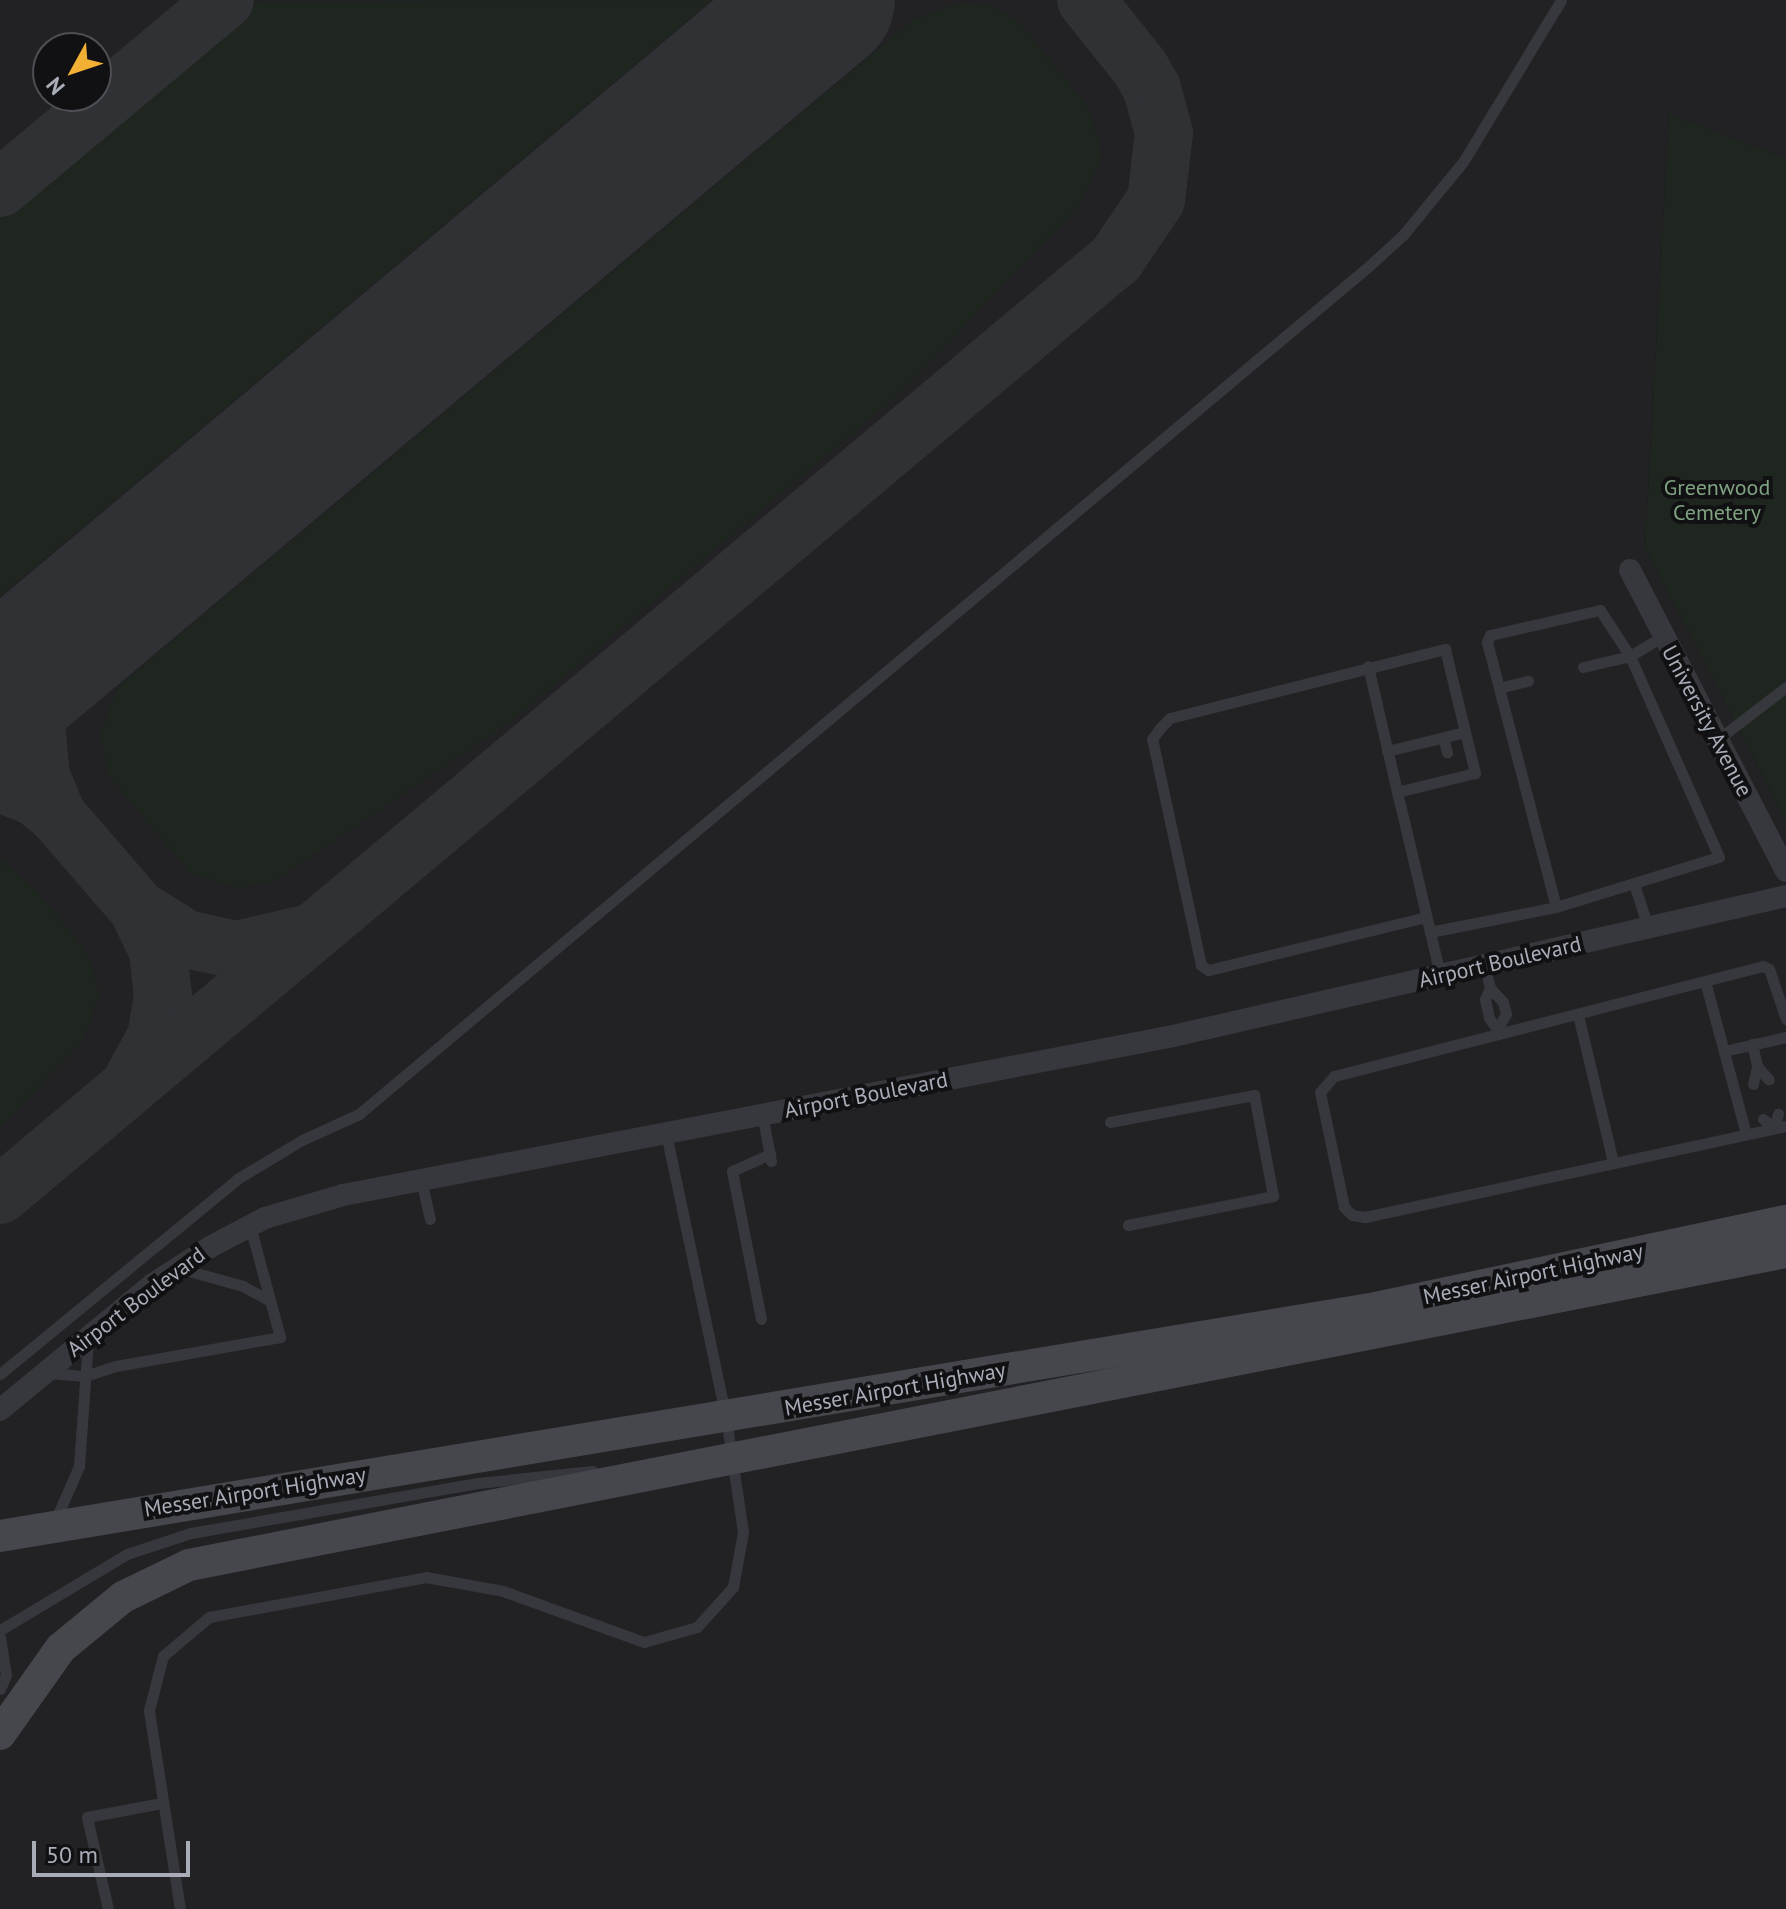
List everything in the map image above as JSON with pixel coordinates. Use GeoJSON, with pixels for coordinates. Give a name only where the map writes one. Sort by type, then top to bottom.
{"type":"FeatureCollection","features":[{"type":"Feature","properties":{"kind":"main road","name":"Messer Airport Highway"},"geometry":{"type":"LineString","coordinates":[[0,1536],[55,1524],[726,1418],[1376,1308],[1786,1221]]}},
{"type":"Feature","properties":{"kind":"main road","name":"Messer Airport Highway"},"geometry":{"type":"LineString","coordinates":[[0,1734],[61,1648],[123,1597],[189,1565],[731,1456],[862,1435],[1036,1395],[1374,1336],[1786,1252]]}},
{"type":"Feature","properties":{"kind":"street","name":"University Avenue"},"geometry":{"type":"LineString","coordinates":[[1630,570],[1786,871]]}},
{"type":"Feature","properties":{"kind":"street","name":"Airport Boulevard"},"geometry":{"type":"LineString","coordinates":[[0,1410],[89,1335],[178,1268],[250,1226],[343,1195],[1173,1036],[1786,896]]}},
{"type":"Feature","properties":{"kind":"lane"},"geometry":{"type":"LineString","coordinates":[[0,1374],[237,1179],[302,1140],[359,1114],[1370,265],[1403,235],[1463,162],[1561,0]]}},
{"type":"Feature","properties":{"kind":"lane"},"geometry":{"type":"LineString","coordinates":[[1430,932],[1556,907],[1719,857],[1630,656],[1600,610],[1490,635],[1487,642],[1556,907]]}},
{"type":"Feature","properties":{"kind":"lane"},"geometry":{"type":"LineString","coordinates":[[1583,667],[1630,656],[1663,636]]}},
{"type":"Feature","properties":{"kind":"lane"},"geometry":{"type":"LineString","coordinates":[[1397,792],[1475,773],[1445,649],[1170,718],[1152,739],[1197,953],[1208,970],[1426,917]]}},
{"type":"Feature","properties":{"kind":"lane"},"geometry":{"type":"LineString","coordinates":[[1368,666],[1440,975]]}},
{"type":"Feature","properties":{"kind":"lane"},"geometry":{"type":"LineString","coordinates":[[1499,688],[1528,681]]}},
{"type":"Feature","properties":{"kind":"lane"},"geometry":{"type":"LineString","coordinates":[[1717,740],[1786,687]]}},
{"type":"Feature","properties":{"kind":"lane"},"geometry":{"type":"LineString","coordinates":[[1387,751],[1465,732]]}},
{"type":"Feature","properties":{"kind":"lane"},"geometry":{"type":"LineString","coordinates":[[1443,738],[1447,752]]}},
{"type":"Feature","properties":{"kind":"lane"},"geometry":{"type":"LineString","coordinates":[[1634,884],[1648,927]]}},
{"type":"Feature","properties":{"kind":"lane"},"geometry":{"type":"LineString","coordinates":[[1484,965],[1490,988],[1485,999],[1489,1018],[1500,1031]]}},
{"type":"Feature","properties":{"kind":"lane"},"geometry":{"type":"LineString","coordinates":[[1780,1127],[1365,1217],[1352,1215],[1344,1207],[1320,1092],[1324,1082],[1500,1031],[1578,1015],[1763,966],[1781,986],[1786,1019]]}},
{"type":"Feature","properties":{"kind":"lane"},"geometry":{"type":"LineString","coordinates":[[1705,981],[1746,1134]]}},
{"type":"Feature","properties":{"kind":"lane"},"geometry":{"type":"LineString","coordinates":[[1578,1015],[1613,1162]]}},
{"type":"Feature","properties":{"kind":"lane"},"geometry":{"type":"LineString","coordinates":[[1724,1051],[1786,1037]]}},
{"type":"Feature","properties":{"kind":"lane"},"geometry":{"type":"LineString","coordinates":[[1752,1044],[1757,1066],[1753,1084]]}},
{"type":"Feature","properties":{"kind":"lane"},"geometry":{"type":"LineString","coordinates":[[1757,1066],[1769,1080]]}},
{"type":"Feature","properties":{"kind":"lane"},"geometry":{"type":"LineString","coordinates":[[1110,1122],[1254,1095],[1273,1196],[1128,1225]]}},
{"type":"Feature","properties":{"kind":"lane"},"geometry":{"type":"LineString","coordinates":[[761,1319],[732,1171],[770,1158],[762,1114]]}},
{"type":"Feature","properties":{"kind":"lane"},"geometry":{"type":"LineString","coordinates":[[1778,1114],[1780,1127]]}},
{"type":"Feature","properties":{"kind":"lane"},"geometry":{"type":"LineString","coordinates":[[1763,1119],[1780,1127]]}},
{"type":"Feature","properties":{"kind":"lane"},"geometry":{"type":"LineString","coordinates":[[180,1909],[149,1710],[163,1656],[209,1617],[426,1577],[503,1591],[644,1642],[697,1627],[733,1587],[743,1532],[726,1418],[666,1133]]}},
{"type":"Feature","properties":{"kind":"lane"},"geometry":{"type":"LineString","coordinates":[[421,1180],[430,1219]]}},
{"type":"Feature","properties":{"kind":"lane"},"geometry":{"type":"LineString","coordinates":[[43,1374],[85,1376],[116,1366],[280,1337],[250,1226]]}},
{"type":"Feature","properties":{"kind":"lane"},"geometry":{"type":"LineString","coordinates":[[178,1268],[243,1286],[270,1301]]}},
{"type":"Feature","properties":{"kind":"lane"},"geometry":{"type":"LineString","coordinates":[[55,1524],[79,1466],[89,1335]]}},
{"type":"Feature","properties":{"kind":"lane","name":"Messer Airport Highway"},"geometry":{"type":"LineString","coordinates":[[0,1630],[95,1571],[162,1541],[478,1483],[731,1456]]}},
{"type":"Feature","properties":{"kind":"lane"},"geometry":{"type":"LineString","coordinates":[[0,1637],[3,1679],[0,1689]]}},
{"type":"Feature","properties":{"kind":"lane"},"geometry":{"type":"LineString","coordinates":[[108,1909],[87,1817],[162,1803]]}},
{"type":"Feature","properties":{"kind":"shaded area"},"geometry":{"type":"Polygon","coordinates":[[[0,0],[1786,0],[1786,158],[1669,115],[1645,547],[1786,821],[1786,1909],[0,1909],[0,0]]]}},
{"type":"Feature","properties":{"kind":"green space"},"geometry":{"type":"Polygon","coordinates":[[[712,0],[0,596],[0,219],[258,2],[712,0]]]}},
{"type":"Feature","properties":{"kind":"green space"},"geometry":{"type":"Polygon","coordinates":[[[958,3],[991,5],[1020,23],[1089,108],[1102,155],[1080,205],[899,394],[509,723],[274,881],[237,888],[191,874],[107,774],[101,731],[119,686],[914,19],[958,3]]]}},
{"type":"Feature","properties":{"kind":"green space","name":"Greenwood Cemetery"},"geometry":{"type":"Polygon","coordinates":[[[1669,114],[1786,158],[1786,821],[1645,547],[1669,114]]]}},
{"type":"Feature","properties":{"kind":"green space"},"geometry":{"type":"Polygon","coordinates":[[[0,859],[38,892],[77,940],[91,961],[99,996],[83,1040],[0,1128],[0,859]]]}},
{"type":"Feature","properties":{"kind":"taxiway"},"geometry":{"type":"LineString","coordinates":[[0,188],[225,0]]}},
{"type":"Feature","properties":{"kind":"taxiway"},"geometry":{"type":"LineString","coordinates":[[0,1195],[1116,259],[1156,200],[1164,133],[1152,89],[1141,69],[1086,0]]}},
{"type":"Feature","properties":{"kind":"taxiway"},"geometry":{"type":"LineString","coordinates":[[57,815],[41,776],[35,714],[57,655],[77,627]]}},
{"type":"Feature","properties":{"kind":"taxiway"},"geometry":{"type":"LineString","coordinates":[[0,783],[35,797],[57,815],[138,909],[186,939],[237,950],[306,934]]}},
{"type":"Feature","properties":{"kind":"taxiway"},"geometry":{"type":"LineString","coordinates":[[133,1079],[156,1037],[163,996],[158,951],[138,909]]}},
{"type":"Feature","properties":{"kind":"runway"},"geometry":{"type":"LineString","coordinates":[[0,691],[824,0]]}}]}
